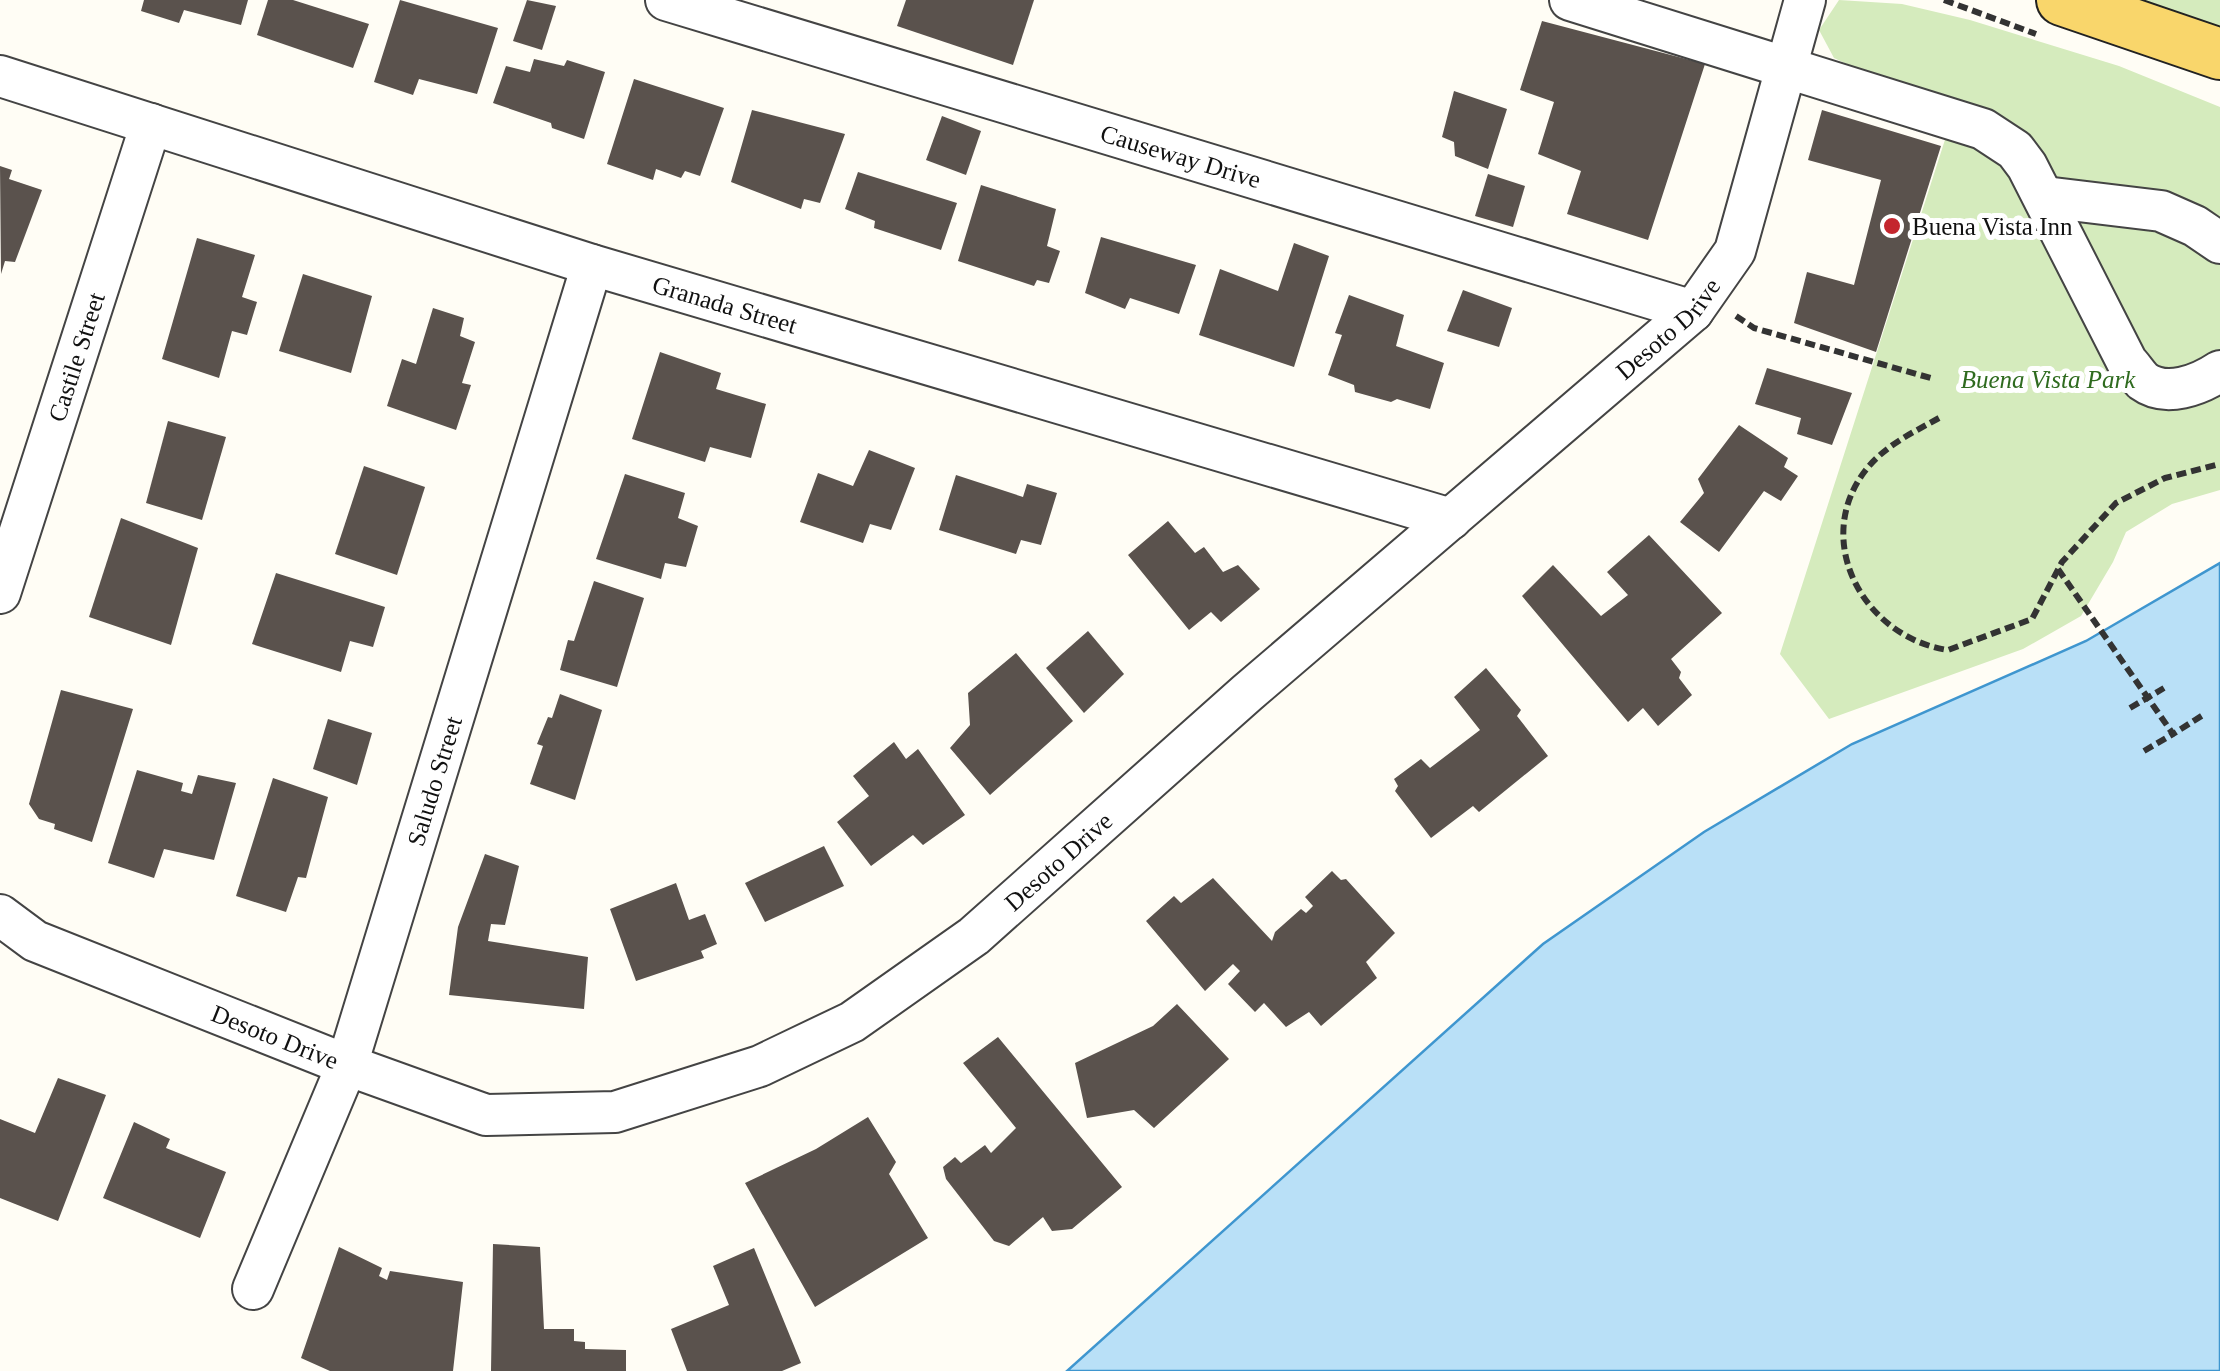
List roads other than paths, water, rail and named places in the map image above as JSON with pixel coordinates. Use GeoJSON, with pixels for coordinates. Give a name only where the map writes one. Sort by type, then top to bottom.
{"type":"FeatureCollection","features":[{"type":"Feature","properties":{"kind":"main road"},"geometry":{"type":"LineString","coordinates":[[2062,0],[2220,54]]}},
{"type":"Feature","properties":{"kind":"street","name":"Causeway Drive"},"geometry":{"type":"LineString","coordinates":[[666,0],[1698,304]]}},
{"type":"Feature","properties":{"kind":"street"},"geometry":{"type":"LineString","coordinates":[[1570,0],[1982,129],[2015,150],[2045,197],[2128,362],[2144,382],[2170,390],[2206,380],[2220,371]]}},
{"type":"Feature","properties":{"kind":"street","name":"Desoto Drive"},"geometry":{"type":"LineString","coordinates":[[0,915],[35,941],[347,1065],[486,1115],[616,1112],[760,1066],[852,1022],[974,936],[1247,693],[1698,304],[1734,251],[1806,0]]}},
{"type":"Feature","properties":{"kind":"street","name":"Granada Street"},"geometry":{"type":"LineString","coordinates":[[0,76],[592,265],[1451,520]]}},
{"type":"Feature","properties":{"kind":"street","name":"Castile Street"},"geometry":{"type":"LineString","coordinates":[[0,593],[151,124]]}},
{"type":"Feature","properties":{"kind":"street"},"geometry":{"type":"LineString","coordinates":[[2045,197],[2161,211],[2195,226],[2220,243]]}},
{"type":"Feature","properties":{"kind":"street","name":"Saludo Street"},"geometry":{"type":"LineString","coordinates":[[253,1290],[347,1065],[592,265]]}},
{"type":"Feature","properties":{"kind":"water"},"geometry":{"type":"Polygon","coordinates":[[[2220,563],[2220,1371],[1067,1371],[1543,944],[1704,832],[1852,744],[2086,641],[2220,563]]]}},
{"type":"Feature","properties":{"kind":"place","name":"Buena Vista Inn"},"geometry":{"type":"Point","coordinates":[1892,226]}},
{"type":"Feature","properties":{"kind":"park label","name":"Buena Vista Park"},"geometry":{"type":"Point","coordinates":[2048,379]}}]}
